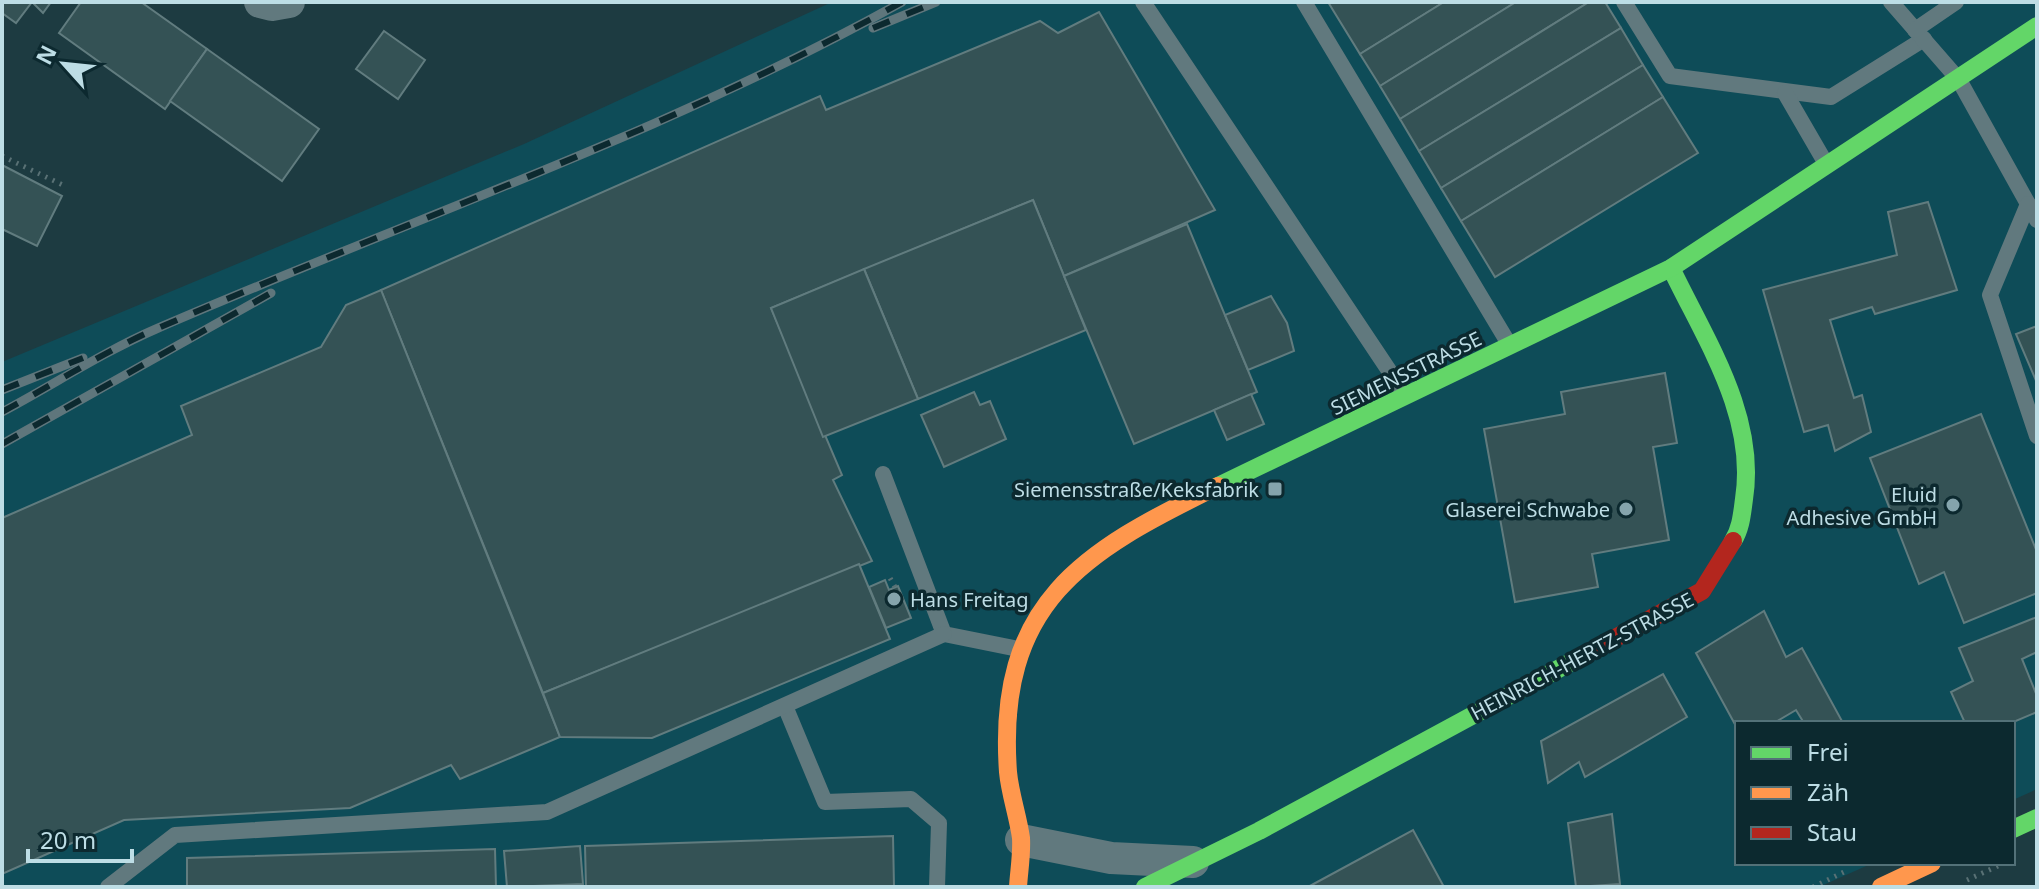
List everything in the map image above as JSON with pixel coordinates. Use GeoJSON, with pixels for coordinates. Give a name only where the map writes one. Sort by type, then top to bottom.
{"type":"FeatureCollection","features":[{"type":"Feature","properties":{"kind":"street"},"geometry":{"type":"LineString","coordinates":[[260,2],[289,2]]}},
{"type":"Feature","properties":{"kind":"street","name":"SIEMENSSTRASSE"},"geometry":{"type":"LineString","coordinates":[[1018,887],[1021,840],[1008,772],[1011,700],[1020,649],[1044,605],[1086,560],[1161,514],[1671,268],[2037,26]]}},
{"type":"Feature","properties":{"kind":"street","name":"HEINRICH-HERTZ-STRASSE"},"geometry":{"type":"LineString","coordinates":[[1145,887],[1259,831],[1702,591],[1739,531],[1749,467],[1734,397],[1671,268]]}},
{"type":"Feature","properties":{"kind":"street"},"geometry":{"type":"LineString","coordinates":[[2015,828],[2037,818]]}},
{"type":"Feature","properties":{"kind":"street","name":"HEINRICH-HERTZ-STRASSE"},"geometry":{"type":"LineString","coordinates":[[1021,840],[1111,858],[1193,862]]}},
{"type":"Feature","properties":{"kind":"street"},"geometry":{"type":"LineString","coordinates":[[1881,887],[1928,865]]}},
{"type":"Feature","properties":{"kind":"lane"},"geometry":{"type":"LineString","coordinates":[[1143,2],[1407,398]]}},
{"type":"Feature","properties":{"kind":"lane"},"geometry":{"type":"LineString","coordinates":[[1304,2],[1511,346]]}},
{"type":"Feature","properties":{"kind":"lane"},"geometry":{"type":"LineString","coordinates":[[1624,2],[1670,76],[1831,97],[1919,34],[1956,2]]}},
{"type":"Feature","properties":{"kind":"lane"},"geometry":{"type":"LineString","coordinates":[[1891,2],[1959,80],[2032,204],[2037,220]]}},
{"type":"Feature","properties":{"kind":"lane"},"geometry":{"type":"LineString","coordinates":[[1785,93],[1828,167]]}},
{"type":"Feature","properties":{"kind":"lane"},"geometry":{"type":"LineString","coordinates":[[2032,204],[1990,295],[2037,436]]}},
{"type":"Feature","properties":{"kind":"lane"},"geometry":{"type":"LineString","coordinates":[[883,474],[944,634]]}},
{"type":"Feature","properties":{"kind":"lane"},"geometry":{"type":"LineString","coordinates":[[108,887],[175,835],[547,812],[944,634],[1020,649]]}},
{"type":"Feature","properties":{"kind":"lane"},"geometry":{"type":"LineString","coordinates":[[785,706],[825,802],[911,799],[939,823],[937,887]]}},
{"type":"Feature","properties":{"kind":"path"},"geometry":{"type":"LineString","coordinates":[[2,156],[67,187]]}},
{"type":"Feature","properties":{"kind":"path"},"geometry":{"type":"LineString","coordinates":[[1966,880],[2000,865]]}},
{"type":"Feature","properties":{"kind":"path"},"geometry":{"type":"LineString","coordinates":[[1813,887],[1850,869]]}},
{"type":"Feature","properties":{"kind":"shaded area"},"geometry":{"type":"Polygon","coordinates":[[[832,2],[2037,2],[2037,789],[2015,799],[2015,721],[1735,721],[1735,865],[1868,865],[1819,887],[2,887],[2,362],[524,144],[832,2]]]}},
{"type":"Feature","properties":{"kind":"building"},"geometry":{"type":"Polygon","coordinates":[[[2,2],[32,2],[16,23],[2,13],[2,2]]]}},
{"type":"Feature","properties":{"kind":"building"},"geometry":{"type":"Polygon","coordinates":[[[32,2],[51,2],[43,13],[32,2]]]}},
{"type":"Feature","properties":{"kind":"building"},"geometry":{"type":"Polygon","coordinates":[[[81,2],[141,2],[207,49],[165,109],[59,33],[81,2]]]}},
{"type":"Feature","properties":{"kind":"building"},"geometry":{"type":"Polygon","coordinates":[[[1328,2],[1444,2],[1360,54],[1328,2]]]}},
{"type":"Feature","properties":{"kind":"building"},"geometry":{"type":"Polygon","coordinates":[[[1444,2],[1516,2],[1380,86],[1360,54],[1444,2]]]}},
{"type":"Feature","properties":{"kind":"building"},"geometry":{"type":"Polygon","coordinates":[[[1516,2],[1589,2],[1400,119],[1380,86],[1516,2]]]}},
{"type":"Feature","properties":{"kind":"building"},"geometry":{"type":"Polygon","coordinates":[[[1589,2],[1605,2],[1621,28],[1419,151],[1400,119],[1589,2]]]}},
{"type":"Feature","properties":{"kind":"building"},"geometry":{"type":"Polygon","coordinates":[[[1099,12],[1215,210],[1064,276],[1033,200],[771,308],[842,475],[833,480],[872,561],[543,693],[381,290],[820,96],[826,110],[1040,21],[1058,33],[1099,12]]]}},
{"type":"Feature","properties":{"kind":"building"},"geometry":{"type":"Polygon","coordinates":[[[1621,28],[1643,65],[1441,188],[1419,151],[1621,28]]]}},
{"type":"Feature","properties":{"kind":"building"},"geometry":{"type":"Polygon","coordinates":[[[384,31],[425,60],[398,99],[356,69],[384,31]]]}},
{"type":"Feature","properties":{"kind":"building"},"geometry":{"type":"Polygon","coordinates":[[[207,49],[319,129],[282,181],[170,101],[207,49]]]}},
{"type":"Feature","properties":{"kind":"building"},"geometry":{"type":"Polygon","coordinates":[[[1643,65],[1663,97],[1461,221],[1441,188],[1643,65]]]}},
{"type":"Feature","properties":{"kind":"building"},"geometry":{"type":"Polygon","coordinates":[[[1663,97],[1698,153],[1495,277],[1461,221],[1663,97]]]}},
{"type":"Feature","properties":{"kind":"building"},"geometry":{"type":"Polygon","coordinates":[[[2,165],[62,196],[37,246],[2,229],[2,165]]]}},
{"type":"Feature","properties":{"kind":"building"},"geometry":{"type":"Polygon","coordinates":[[[1033,200],[1086,330],[918,399],[864,269],[1033,200]]]}},
{"type":"Feature","properties":{"kind":"building"},"geometry":{"type":"Polygon","coordinates":[[[1928,202],[1957,290],[1875,314],[1872,307],[1830,320],[1854,398],[1862,395],[1871,432],[1835,451],[1828,425],[1804,432],[1763,290],[1897,255],[1888,212],[1928,202]]]}},
{"type":"Feature","properties":{"kind":"building"},"geometry":{"type":"Polygon","coordinates":[[[1187,224],[1257,392],[1134,444],[1064,276],[1187,224]]]}},
{"type":"Feature","properties":{"kind":"building"},"geometry":{"type":"Polygon","coordinates":[[[864,269],[918,399],[823,437],[771,308],[864,269]]]}},
{"type":"Feature","properties":{"kind":"building"},"geometry":{"type":"Polygon","coordinates":[[[381,290],[560,737],[460,779],[451,765],[350,808],[124,820],[2,874],[2,518],[192,435],[181,406],[321,347],[346,305],[381,290]]]}},
{"type":"Feature","properties":{"kind":"building"},"geometry":{"type":"Polygon","coordinates":[[[1271,296],[1287,323],[1294,351],[1248,370],[1225,315],[1271,296]]]}},
{"type":"Feature","properties":{"kind":"building"},"geometry":{"type":"Polygon","coordinates":[[[2037,326],[2037,383],[2016,334],[2037,326]]]}},
{"type":"Feature","properties":{"kind":"building"},"geometry":{"type":"Polygon","coordinates":[[[1665,373],[1677,443],[1653,447],[1669,540],[1592,554],[1598,587],[1515,602],[1484,429],[1565,414],[1561,392],[1665,373]]]}},
{"type":"Feature","properties":{"kind":"building"},"geometry":{"type":"Polygon","coordinates":[[[974,392],[980,405],[990,401],[1006,439],[944,467],[921,415],[974,392]]]}},
{"type":"Feature","properties":{"kind":"building"},"geometry":{"type":"Polygon","coordinates":[[[1251,394],[1264,424],[1227,440],[1214,410],[1251,394]]]}},
{"type":"Feature","properties":{"kind":"building","name":"Eluid Adhesive GmbH"},"geometry":{"type":"Polygon","coordinates":[[[1981,414],[2037,552],[2037,593],[1964,623],[1944,572],[1919,584],[1870,458],[1981,414]]]}},
{"type":"Feature","properties":{"kind":"building"},"geometry":{"type":"Polygon","coordinates":[[[859,564],[890,639],[652,738],[560,737],[543,693],[859,564]]]}},
{"type":"Feature","properties":{"kind":"building"},"geometry":{"type":"Polygon","coordinates":[[[885,580],[889,590],[898,586],[911,618],[886,628],[869,587],[885,580]]]}},
{"type":"Feature","properties":{"kind":"building"},"geometry":{"type":"Polygon","coordinates":[[[1764,611],[1786,657],[1802,648],[1842,721],[1803,721],[1796,710],[1777,721],[1735,721],[1735,724],[1696,653],[1764,611]]]}},
{"type":"Feature","properties":{"kind":"building"},"geometry":{"type":"Polygon","coordinates":[[[2037,617],[2037,652],[2022,659],[2037,696],[2037,712],[2015,721],[1964,721],[1951,692],[1973,681],[1959,648],[2037,617]]]}},
{"type":"Feature","properties":{"kind":"building"},"geometry":{"type":"Polygon","coordinates":[[[1663,674],[1687,717],[1585,777],[1579,762],[1548,783],[1541,741],[1663,674]]]}},
{"type":"Feature","properties":{"kind":"building"},"geometry":{"type":"Polygon","coordinates":[[[1612,814],[1620,884],[1576,887],[1568,823],[1612,814]]]}},
{"type":"Feature","properties":{"kind":"building"},"geometry":{"type":"Polygon","coordinates":[[[1413,830],[1444,887],[1308,887],[1413,830]]]}},
{"type":"Feature","properties":{"kind":"building"},"geometry":{"type":"Polygon","coordinates":[[[893,836],[894,887],[586,887],[585,846],[893,836]]]}},
{"type":"Feature","properties":{"kind":"building"},"geometry":{"type":"Polygon","coordinates":[[[580,846],[583,884],[507,887],[504,851],[580,846]]]}},
{"type":"Feature","properties":{"kind":"building"},"geometry":{"type":"Polygon","coordinates":[[[495,849],[496,887],[187,887],[187,858],[495,849]]]}},
{"type":"Feature","properties":{"kind":"railway"},"geometry":{"type":"LineString","coordinates":[[2,412],[136,338],[627,135],[812,50],[902,2]]}},
{"type":"Feature","properties":{"kind":"railway"},"geometry":{"type":"LineString","coordinates":[[873,28],[936,2]]}},
{"type":"Feature","properties":{"kind":"railway"},"geometry":{"type":"LineString","coordinates":[[2,444],[271,293]]}},
{"type":"Feature","properties":{"kind":"railway"},"geometry":{"type":"LineString","coordinates":[[2,390],[83,358]]}},
{"type":"Feature","properties":{"kind":"traffic: fast"},"geometry":{"type":"LineString","coordinates":[[1218,486],[1671,268],[2037,26]]}},
{"type":"Feature","properties":{"kind":"traffic: fast"},"geometry":{"type":"LineString","coordinates":[[1671,268],[1726,380],[1743,438],[1746,468],[1744,499],[1733,541]]}},
{"type":"Feature","properties":{"kind":"traffic: fast"},"geometry":{"type":"LineString","coordinates":[[1145,887],[1259,831],[1584,655]]}},
{"type":"Feature","properties":{"kind":"traffic: fast"},"geometry":{"type":"LineString","coordinates":[[2015,828],[2037,818]]}},
{"type":"Feature","properties":{"kind":"traffic: slow"},"geometry":{"type":"LineString","coordinates":[[1018,887],[1021,838],[1008,772],[1008,714],[1017,665],[1033,625],[1058,590],[1089,561],[1126,535],[1218,486]]}},
{"type":"Feature","properties":{"kind":"traffic: slow"},"geometry":{"type":"LineString","coordinates":[[1881,887],[1928,865]]}},
{"type":"Feature","properties":{"kind":"traffic: jam"},"geometry":{"type":"LineString","coordinates":[[1584,655],[1702,591],[1733,541]]}},
{"type":"Feature","properties":{"kind":"place","name":"Siemensstraße/Keksfabrik"},"geometry":{"type":"Point","coordinates":[1275,489]}},
{"type":"Feature","properties":{"kind":"place","name":"Eluid Adhesive GmbH"},"geometry":{"type":"Point","coordinates":[1953,505]}},
{"type":"Feature","properties":{"kind":"place","name":"Glaserei Schwabe"},"geometry":{"type":"Point","coordinates":[1626,509]}},
{"type":"Feature","properties":{"kind":"place","name":"Hans Freitag"},"geometry":{"type":"Point","coordinates":[894,599]}}]}
